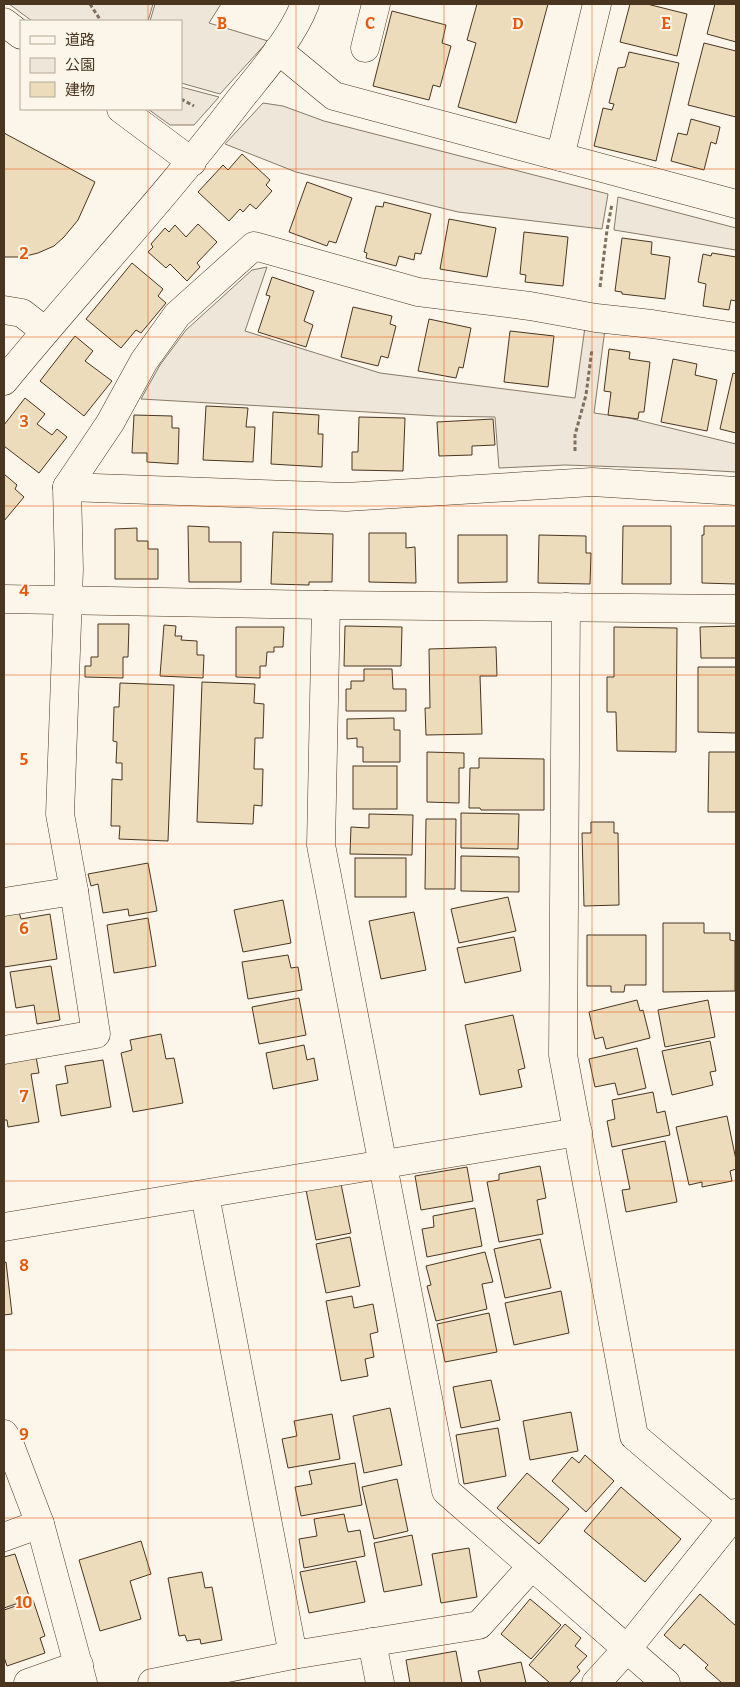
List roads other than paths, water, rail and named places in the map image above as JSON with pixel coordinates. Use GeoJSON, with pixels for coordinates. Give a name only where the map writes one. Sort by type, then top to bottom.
{"type":"FeatureCollection","features":[{"type":"Feature","properties":{"kind":"street"},"geometry":{"type":"LineString","coordinates":[[4,381],[44,331],[192,162],[278,50],[300,17],[305,4]]}},
{"type":"Feature","properties":{"kind":"street"},"geometry":{"type":"LineString","coordinates":[[365,48],[376,4]]}},
{"type":"Feature","properties":{"kind":"street"},"geometry":{"type":"LineString","coordinates":[[560,157],[597,4]]}},
{"type":"Feature","properties":{"kind":"street"},"geometry":{"type":"LineString","coordinates":[[4,22],[20,34]]}},
{"type":"Feature","properties":{"kind":"street"},"geometry":{"type":"LineString","coordinates":[[278,50],[334,96],[736,204]]}},
{"type":"Feature","properties":{"kind":"street"},"geometry":{"type":"LineString","coordinates":[[122,110],[192,162]]}},
{"type":"Feature","properties":{"kind":"street"},"geometry":{"type":"LineString","coordinates":[[4,1050],[96,1034],[60,814],[70,568],[67,487],[110,423],[144,361],[177,315],[254,246],[418,292],[530,306],[596,318],[652,324],[736,337]]}},
{"type":"Feature","properties":{"kind":"street"},"geometry":{"type":"LineString","coordinates":[[4,310],[22,313],[44,331]]}},
{"type":"Feature","properties":{"kind":"street"},"geometry":{"type":"LineString","coordinates":[[67,487],[346,498],[592,482],[736,491]]}},
{"type":"Feature","properties":{"kind":"street"},"geometry":{"type":"LineString","coordinates":[[4,600],[736,609]]}},
{"type":"Feature","properties":{"kind":"street"},"geometry":{"type":"LineString","coordinates":[[326,605],[321,845],[446,1491],[666,1683]]}},
{"type":"Feature","properties":{"kind":"street"},"geometry":{"type":"LineString","coordinates":[[566,607],[563,1055],[634,1436],[734,1516],[627,1649],[596,1683]]}},
{"type":"Feature","properties":{"kind":"street"},"geometry":{"type":"LineString","coordinates":[[4,902],[74,891]]}},
{"type":"Feature","properties":{"kind":"street"},"geometry":{"type":"LineString","coordinates":[[4,1227],[578,1132]]}},
{"type":"Feature","properties":{"kind":"street"},"geometry":{"type":"LineString","coordinates":[[205,1195],[293,1655]]}},
{"type":"Feature","properties":{"kind":"street"},"geometry":{"type":"LineString","coordinates":[[4,1434],[40,1524],[81,1674],[28,1683]]}},
{"type":"Feature","properties":{"kind":"street"},"geometry":{"type":"LineString","coordinates":[[4,1537],[40,1524]]}},
{"type":"Feature","properties":{"kind":"street"},"geometry":{"type":"LineString","coordinates":[[152,1683],[293,1655],[479,1625],[532,1566]]}},
{"type":"Feature","properties":{"kind":"street"},"geometry":{"type":"LineString","coordinates":[[372,1642],[380,1683]]}}]}
